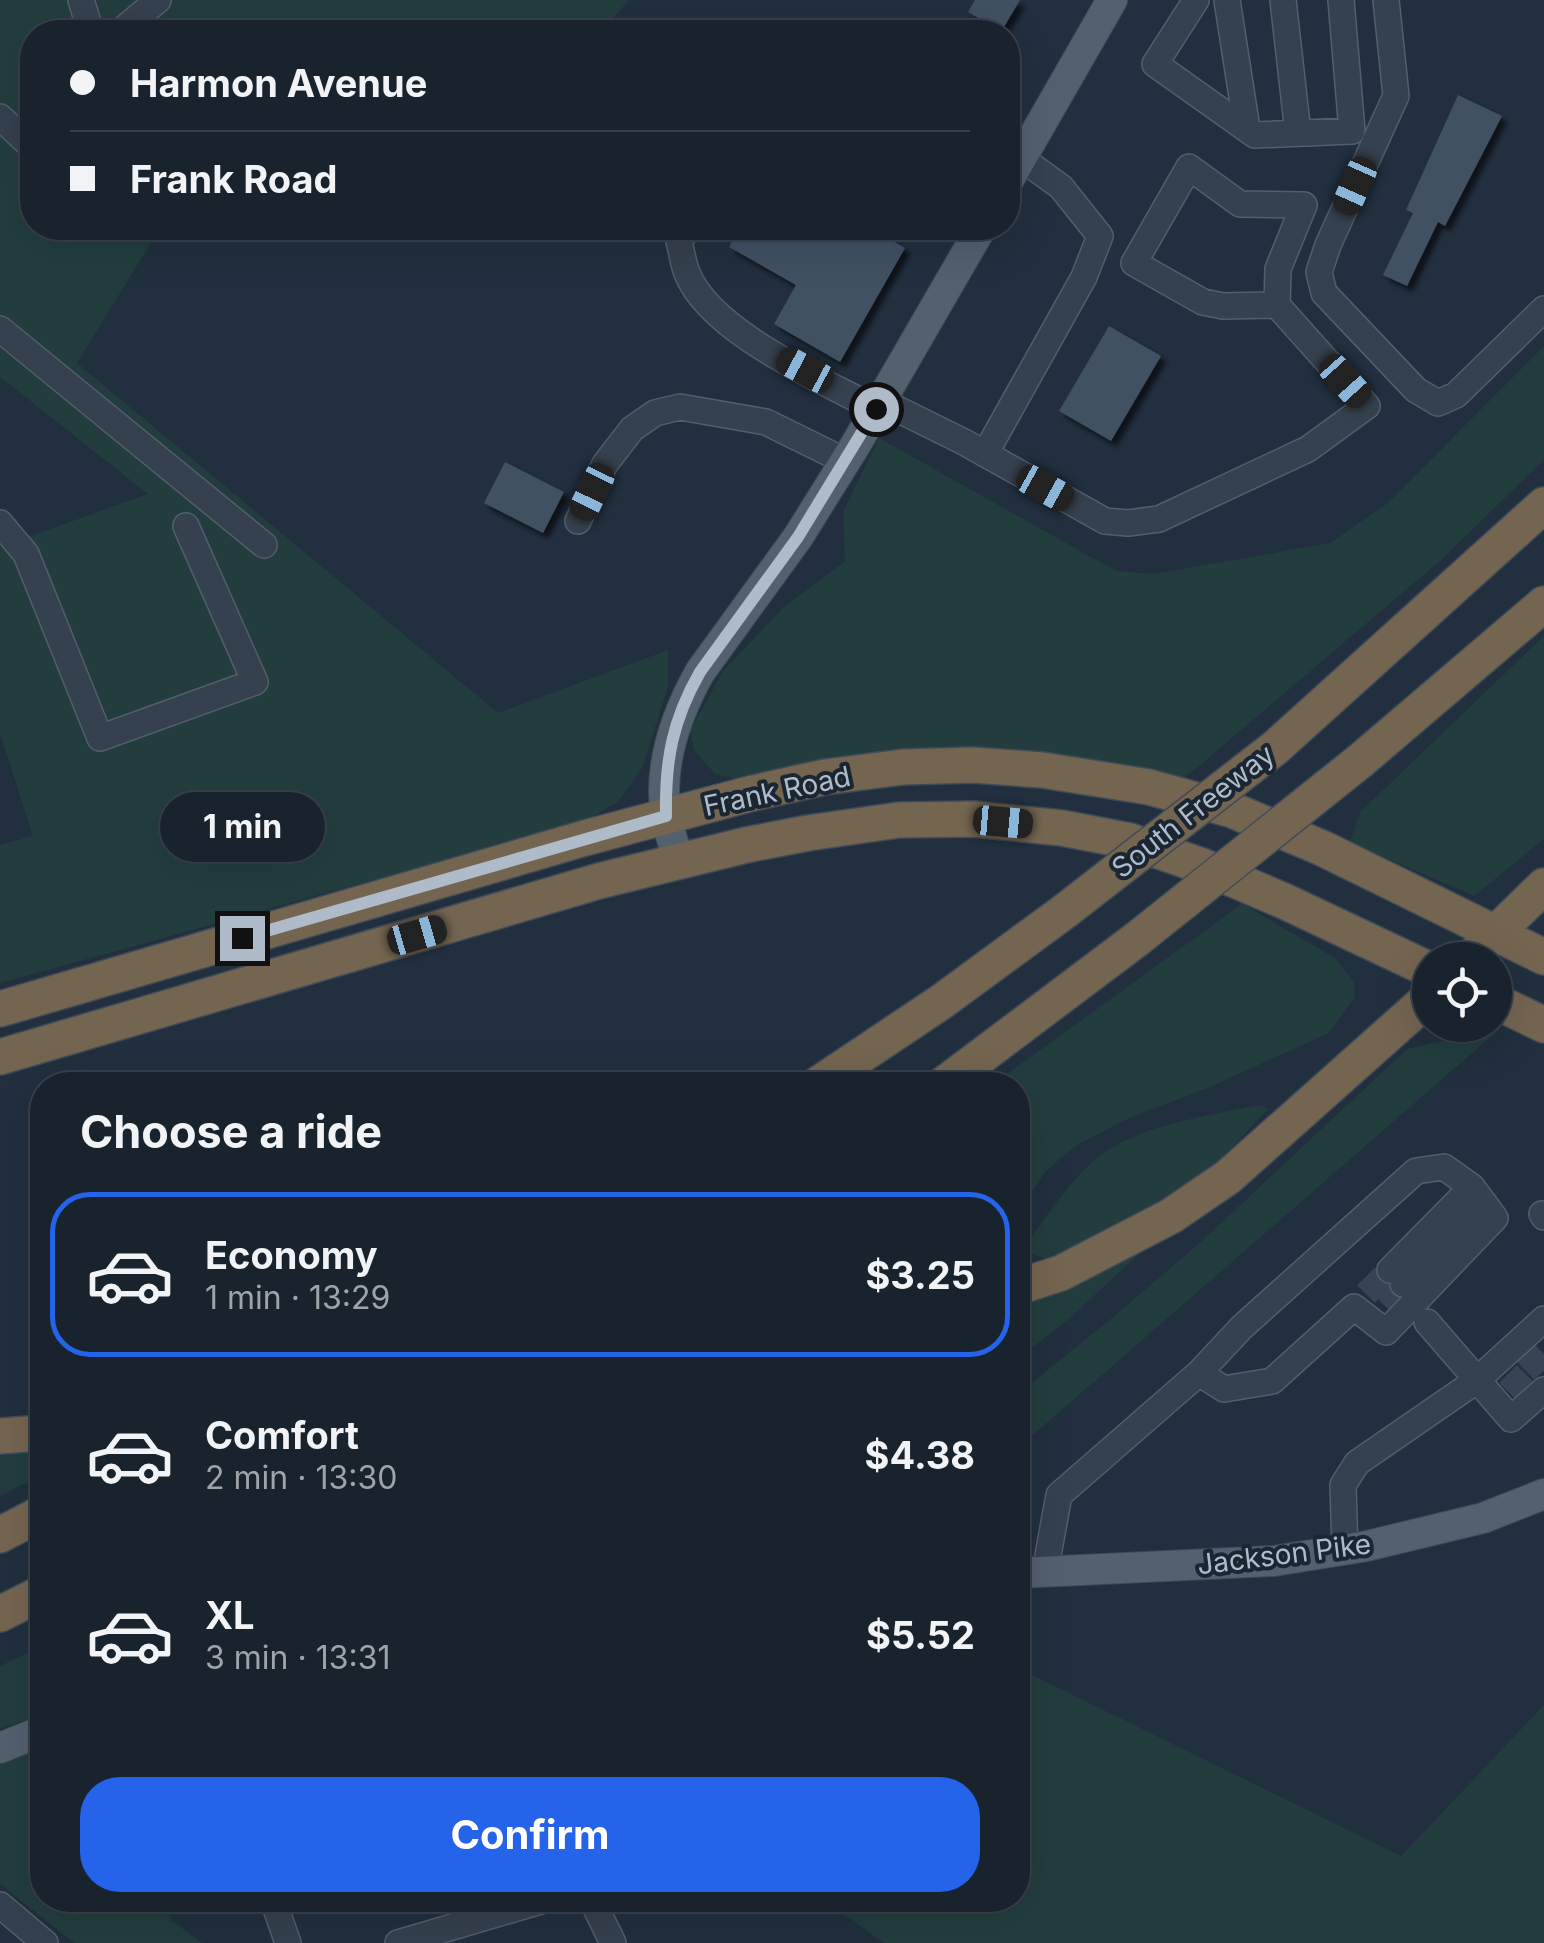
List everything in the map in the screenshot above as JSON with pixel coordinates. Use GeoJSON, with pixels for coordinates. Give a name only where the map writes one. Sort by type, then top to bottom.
{"type":"FeatureCollection","features":[{"type":"Feature","properties":{"kind":"highway","name":"South Freeway"},"geometry":{"type":"LineString","coordinates":[[836,1072],[1065,911],[1276,747],[1544,505]]}},
{"type":"Feature","properties":{"kind":"highway"},"geometry":{"type":"LineString","coordinates":[[960,1072],[1138,939],[1360,761],[1544,604]]}},
{"type":"Feature","properties":{"kind":"highway","name":"Frank Road"},"geometry":{"type":"LineString","coordinates":[[0,1009],[666,816],[844,774],[903,767],[973,765],[1042,770],[1149,787],[1232,810],[1322,848],[1544,957]]}},
{"type":"Feature","properties":{"kind":"highway","name":"Frank Road"},"geometry":{"type":"LineString","coordinates":[[0,1057],[599,881],[793,836],[899,820],[974,820],[1062,828],[1130,840],[1284,901],[1412,961]]}},
{"type":"Feature","properties":{"kind":"highway"},"geometry":{"type":"LineString","coordinates":[[1485,942],[1544,886]]}},
{"type":"Feature","properties":{"kind":"highway"},"geometry":{"type":"LineString","coordinates":[[1512,1009],[1544,1025]]}},
{"type":"Feature","properties":{"kind":"highway"},"geometry":{"type":"LineString","coordinates":[[1030,1284],[1061,1273],[1171,1216],[1228,1176],[1412,1013]]}},
{"type":"Feature","properties":{"kind":"highway"},"geometry":{"type":"LineString","coordinates":[[0,1436],[30,1434]]}},
{"type":"Feature","properties":{"kind":"highway"},"geometry":{"type":"LineString","coordinates":[[0,1535],[30,1519]]}},
{"type":"Feature","properties":{"kind":"highway"},"geometry":{"type":"LineString","coordinates":[[2,1613],[30,1601]]}},
{"type":"Feature","properties":{"kind":"main road"},"geometry":{"type":"LineString","coordinates":[[1020,160],[1112,0]]}},
{"type":"Feature","properties":{"kind":"main road"},"geometry":{"type":"LineString","coordinates":[[680,863],[666,816],[667,760],[690,689],[798,537],[878,405],[969,240]]}},
{"type":"Feature","properties":{"kind":"main road","name":"Jackson Pike"},"geometry":{"type":"LineString","coordinates":[[1031,1572],[1274,1561],[1345,1550],[1484,1518],[1544,1494]]}},
{"type":"Feature","properties":{"kind":"main road"},"geometry":{"type":"LineString","coordinates":[[0,1748],[30,1737]]}},
{"type":"Feature","properties":{"kind":"lane"},"geometry":{"type":"LineString","coordinates":[[134,20],[158,0]]}},
{"type":"Feature","properties":{"kind":"lane"},"geometry":{"type":"LineString","coordinates":[[1196,0],[1155,64],[1254,135],[1352,131],[1341,0]]}},
{"type":"Feature","properties":{"kind":"lane"},"geometry":{"type":"LineString","coordinates":[[1227,0],[1246,129]]}},
{"type":"Feature","properties":{"kind":"lane"},"geometry":{"type":"LineString","coordinates":[[1283,0],[1298,133]]}},
{"type":"Feature","properties":{"kind":"lane"},"geometry":{"type":"LineString","coordinates":[[1386,0],[1396,96],[1328,245],[1319,272],[1324,293],[1416,390],[1438,403],[1456,395],[1544,309]]}},
{"type":"Feature","properties":{"kind":"lane"},"geometry":{"type":"LineString","coordinates":[[0,118],[20,136]]}},
{"type":"Feature","properties":{"kind":"lane"},"geometry":{"type":"LineString","coordinates":[[1278,305],[1223,306],[1202,302],[1134,263],[1189,167],[1240,204],[1304,205],[1278,270],[1278,305],[1367,406]]}},
{"type":"Feature","properties":{"kind":"lane"},"geometry":{"type":"LineString","coordinates":[[985,454],[1084,277],[1100,236],[1061,187],[1020,172]]}},
{"type":"Feature","properties":{"kind":"lane"},"geometry":{"type":"LineString","coordinates":[[680,240],[688,275],[705,300],[748,340],[985,454],[1105,522],[1159,520],[1308,449],[1367,406],[1400,373]]}},
{"type":"Feature","properties":{"kind":"lane"},"geometry":{"type":"LineString","coordinates":[[0,329],[264,546]]}},
{"type":"Feature","properties":{"kind":"lane"},"geometry":{"type":"LineString","coordinates":[[578,521],[605,464],[632,429],[656,412],[680,407],[766,422],[845,461]]}},
{"type":"Feature","properties":{"kind":"lane"},"geometry":{"type":"LineString","coordinates":[[0,523],[26,554],[100,738],[255,682],[186,526]]}},
{"type":"Feature","properties":{"kind":"lane"},"geometry":{"type":"LineString","coordinates":[[1031,1572],[1059,1495],[1199,1373],[1242,1327],[1416,1171],[1444,1167],[1478,1195],[1494,1218],[1386,1332],[1368,1306],[1272,1381],[1224,1389],[1199,1373]]}},
{"type":"Feature","properties":{"kind":"lane"},"geometry":{"type":"LineString","coordinates":[[1396,1277],[1478,1195]]}},
{"type":"Feature","properties":{"kind":"lane"},"geometry":{"type":"LineString","coordinates":[[1427,1322],[1511,1419],[1533,1336]]}},
{"type":"Feature","properties":{"kind":"lane"},"geometry":{"type":"LineString","coordinates":[[1345,1550],[1343,1485],[1357,1463],[1476,1381],[1521,1383]]}},
{"type":"Feature","properties":{"kind":"lane"},"geometry":{"type":"LineString","coordinates":[[0,1905],[45,1943]]}},
{"type":"Feature","properties":{"kind":"lane"},"geometry":{"type":"LineString","coordinates":[[277,1912],[288,1943]]}},
{"type":"Feature","properties":{"kind":"lane"},"geometry":{"type":"LineString","coordinates":[[398,1943],[501,1912]]}},
{"type":"Feature","properties":{"kind":"lane"},"geometry":{"type":"LineString","coordinates":[[598,1912],[612,1943]]}},
{"type":"Feature","properties":{"kind":"green space"},"geometry":{"type":"Polygon","coordinates":[[[0,0],[629,0],[612,20],[20,20],[20,240],[153,240],[77,363],[498,713],[668,650],[668,687],[642,768],[618,802],[580,823],[0,983],[0,845],[33,836],[0,734],[0,547],[148,494],[0,377],[0,0]]]}},
{"type":"Feature","properties":{"kind":"green space"},"geometry":{"type":"Polygon","coordinates":[[[1544,346],[1544,460],[1442,559],[1173,788],[1087,768],[737,779],[715,774],[694,750],[690,731],[723,671],[783,608],[845,561],[843,512],[879,438],[1116,571],[1154,574],[1330,543],[1388,503],[1544,346]]]}},
{"type":"Feature","properties":{"kind":"green space"},"geometry":{"type":"Polygon","coordinates":[[[1544,636],[1544,839],[1474,896],[1350,842],[1360,812],[1544,636]]]}},
{"type":"Feature","properties":{"kind":"green space"},"geometry":{"type":"Polygon","coordinates":[[[1241,903],[1335,958],[1354,982],[1355,997],[1329,1033],[1210,1087],[1129,1118],[1075,1146],[1046,1171],[1030,1194],[1030,1072],[1010,1072],[1241,903]]]}},
{"type":"Feature","properties":{"kind":"green space"},"geometry":{"type":"Polygon","coordinates":[[[1438,1042],[1485,1042],[1030,1438],[1030,1384],[1204,1239],[1407,1049],[1438,1042]]]}},
{"type":"Feature","properties":{"kind":"green space"},"geometry":{"type":"Polygon","coordinates":[[[1260,1105],[1268,1109],[1205,1176],[1151,1210],[1050,1260],[1031,1254],[1030,1239],[1091,1163],[1127,1139],[1194,1118],[1260,1105]]]}},
{"type":"Feature","properties":{"kind":"green space"},"geometry":{"type":"Polygon","coordinates":[[[1130,1249],[1139,1254],[1030,1349],[1030,1296],[1130,1249]]]}},
{"type":"Feature","properties":{"kind":"green space"},"geometry":{"type":"Polygon","coordinates":[[[30,1446],[30,1481],[0,1496],[0,1450],[30,1446]]]}},
{"type":"Feature","properties":{"kind":"green space"},"geometry":{"type":"Polygon","coordinates":[[[30,1652],[30,1718],[0,1729],[0,1666],[30,1652]]]}},
{"type":"Feature","properties":{"kind":"green space"},"geometry":{"type":"Polygon","coordinates":[[[1030,1674],[1401,1856],[1544,1705],[1544,1943],[884,1943],[841,1912],[1030,1912],[1030,1674]]]}},
{"type":"Feature","properties":{"kind":"green space"},"geometry":{"type":"Polygon","coordinates":[[[30,1749],[30,1908],[0,1884],[0,1761],[30,1749]]]}},
{"type":"Feature","properties":{"kind":"green space"},"geometry":{"type":"Polygon","coordinates":[[[35,1912],[169,1912],[171,1920],[202,1943],[74,1943],[35,1912]]]}},
{"type":"Feature","properties":{"kind":"building"},"geometry":{"type":"Polygon","coordinates":[[[975,0],[1020,0],[1008,20],[981,20],[968,12],[975,0]]]}},
{"type":"Feature","properties":{"kind":"building"},"geometry":{"type":"Polygon","coordinates":[[[1458,95],[1502,116],[1445,226],[1438,222],[1407,286],[1383,275],[1413,213],[1406,210],[1458,95]]]}},
{"type":"Feature","properties":{"kind":"building"},"geometry":{"type":"Polygon","coordinates":[[[733,240],[891,240],[905,248],[840,362],[774,324],[796,285],[729,247],[733,240]]]}},
{"type":"Feature","properties":{"kind":"building"},"geometry":{"type":"Polygon","coordinates":[[[1109,326],[1161,356],[1111,441],[1059,411],[1109,326]]]}},
{"type":"Feature","properties":{"kind":"building"},"geometry":{"type":"Polygon","coordinates":[[[505,462],[564,492],[543,533],[484,503],[505,462]]]}},
{"type":"Feature","properties":{"kind":"tunnel"},"geometry":{"type":"LineString","coordinates":[[1366,1294],[1390,1270]]}},
{"type":"Feature","properties":{"kind":"tunnel"},"geometry":{"type":"LineString","coordinates":[[1383,1304],[1403,1284]]}},
{"type":"Feature","properties":{"kind":"tunnel"},"geometry":{"type":"LineString","coordinates":[[1526,1353],[1544,1372]]}},
{"type":"Feature","properties":{"kind":"tunnel"},"geometry":{"type":"LineString","coordinates":[[1508,1374],[1524,1390]]}},
{"type":"Feature","properties":{"kind":"route"},"geometry":{"type":"LineString","coordinates":[[242,938],[666,816],[667,760],[690,689],[798,537],[876,409]]}}]}
